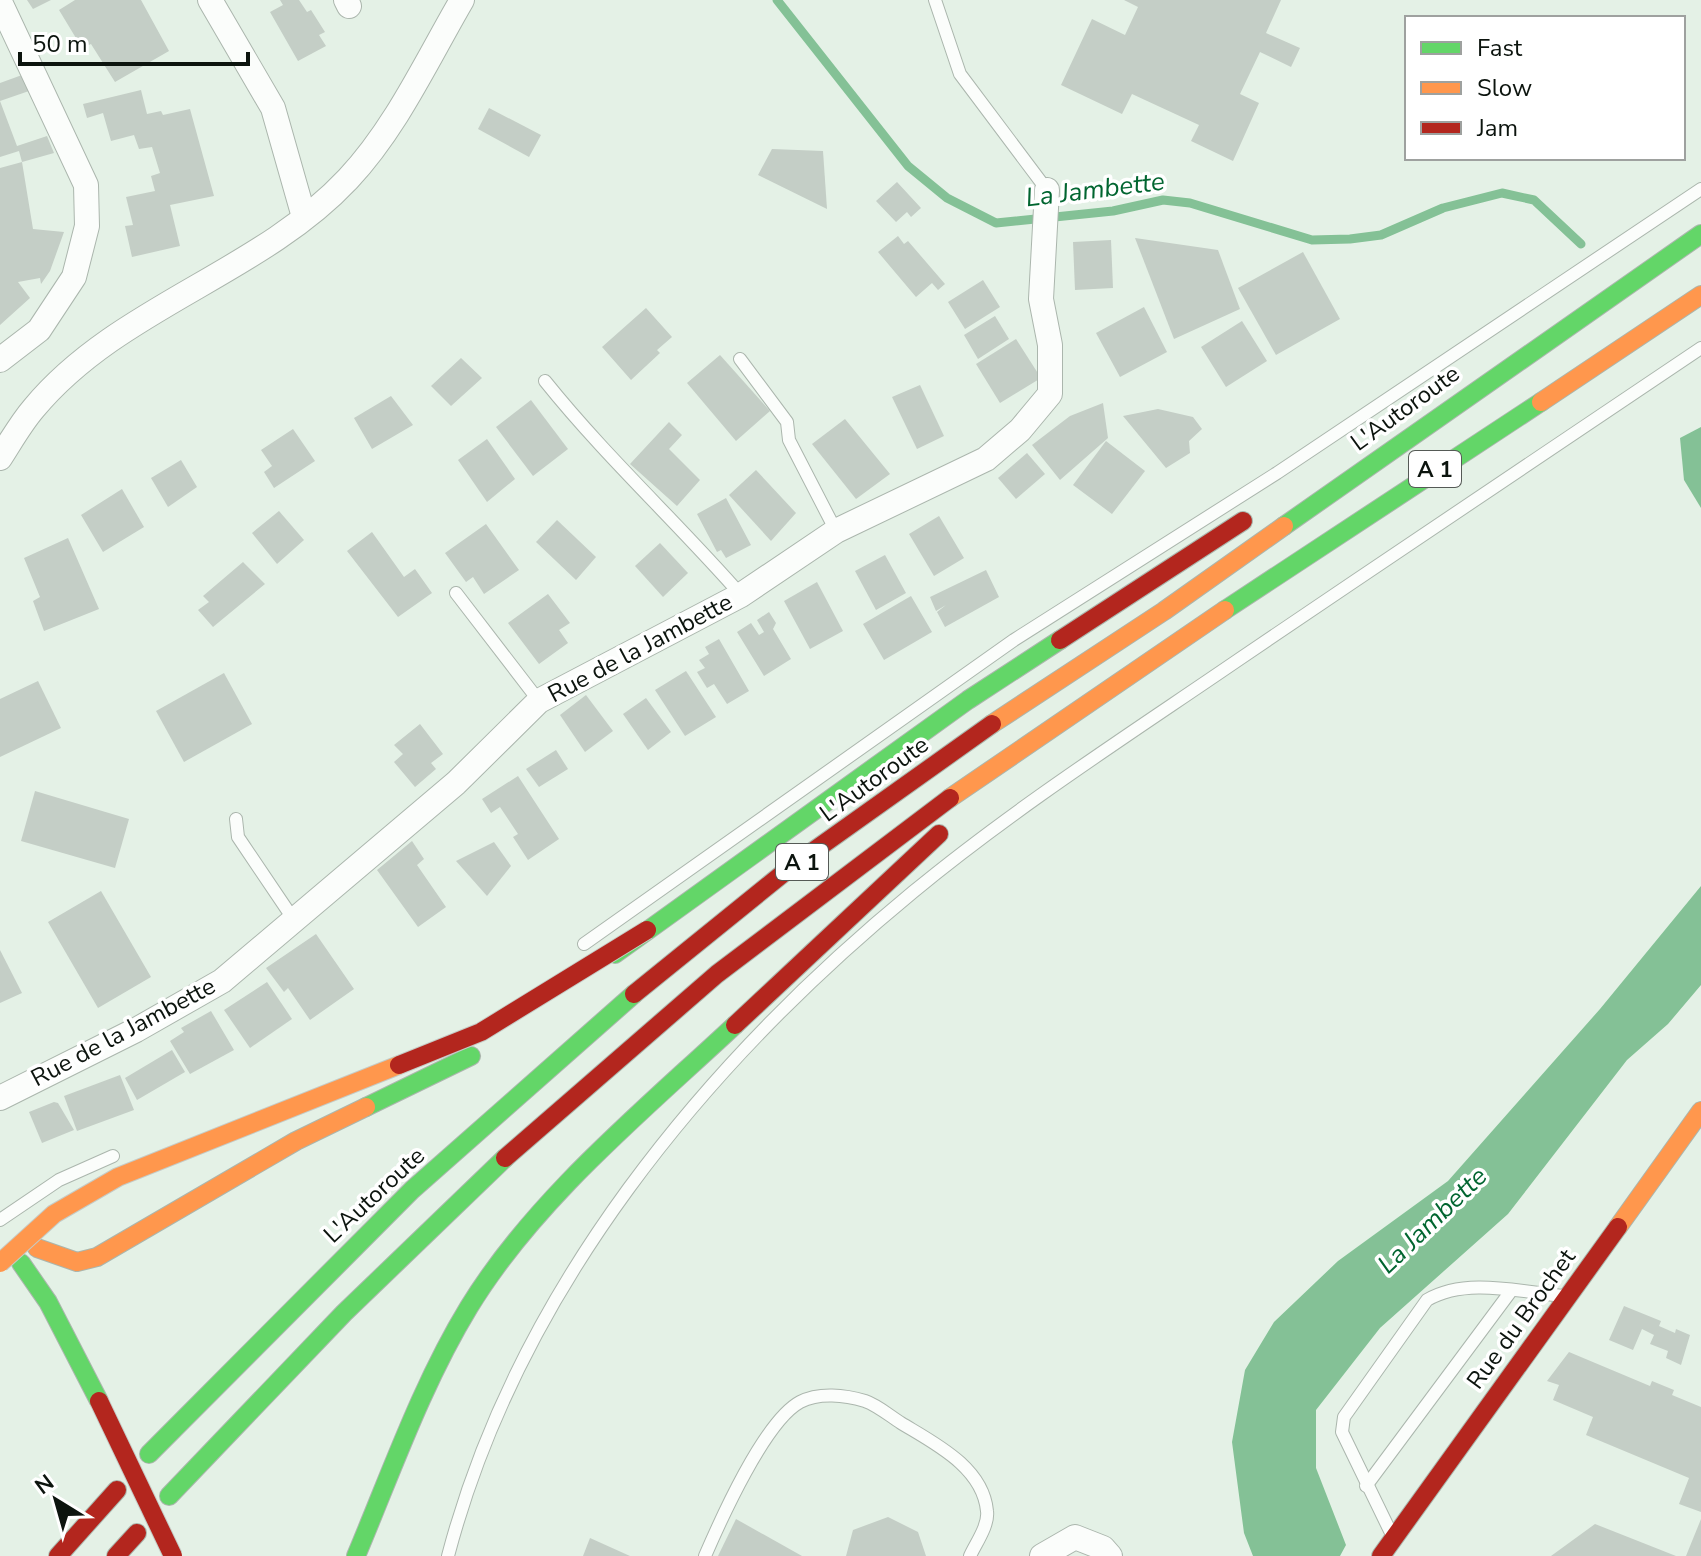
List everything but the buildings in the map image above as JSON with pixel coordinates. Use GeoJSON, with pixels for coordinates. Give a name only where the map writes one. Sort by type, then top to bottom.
{"type":"FeatureCollection","features":[{"type":"Feature","properties":{"kind":"main road","name":"L'Autoroute"},"geometry":{"type":"LineString","coordinates":[[149,1454],[337,1262],[500,1110],[671,964],[891,793],[1161,613],[1523,353],[1701,234]]}},
{"type":"Feature","properties":{"kind":"main road","name":"A 1"},"geometry":{"type":"LineString","coordinates":[[169,1496],[366,1289],[508,1151],[724,967],[917,821],[1171,646],[1701,295]]}},
{"type":"Feature","properties":{"kind":"main road"},"geometry":{"type":"LineString","coordinates":[[1341,463],[1523,353]]}},
{"type":"Feature","properties":{"kind":"main road"},"geometry":{"type":"LineString","coordinates":[[37,1248],[77,1262],[97,1257],[296,1141],[497,1044],[647,930],[968,700],[1173,564],[1262,510]]}},
{"type":"Feature","properties":{"kind":"main road"},"geometry":{"type":"LineString","coordinates":[[974,805],[1171,646]]}},
{"type":"Feature","properties":{"kind":"main road"},"geometry":{"type":"LineString","coordinates":[[356,1556],[437,1367],[469,1306],[508,1253],[580,1170],[950,825]]}},
{"type":"Feature","properties":{"kind":"main road"},"geometry":{"type":"LineString","coordinates":[[0,1263],[47,1216],[82,1195],[118,1177],[481,1032],[647,930]]}},
{"type":"Feature","properties":{"kind":"main road","name":"Rue du Brochet"},"geometry":{"type":"LineString","coordinates":[[1381,1556],[1701,1111]]}},
{"type":"Feature","properties":{"kind":"main road"},"geometry":{"type":"LineString","coordinates":[[21,1263],[48,1302],[173,1556]]}},
{"type":"Feature","properties":{"kind":"main road"},"geometry":{"type":"LineString","coordinates":[[58,1556],[117,1490]]}},
{"type":"Feature","properties":{"kind":"main road"},"geometry":{"type":"LineString","coordinates":[[116,1556],[137,1533]]}},
{"type":"Feature","properties":{"kind":"street"},"geometry":{"type":"LineString","coordinates":[[210,0],[273,108],[304,217]]}},
{"type":"Feature","properties":{"kind":"street"},"geometry":{"type":"LineString","coordinates":[[0,458],[34,407],[77,367],[134,325],[256,252],[347,180],[386,130],[462,0]]}},
{"type":"Feature","properties":{"kind":"street"},"geometry":{"type":"LineString","coordinates":[[0,2],[86,185],[87,226],[74,277],[39,330],[0,360]]}},
{"type":"Feature","properties":{"kind":"street","name":"Rue de la Jambette"},"geometry":{"type":"LineString","coordinates":[[0,1098],[136,1030],[222,981],[456,783],[539,701],[741,595],[836,531],[986,459],[1020,430],[1050,394],[1050,345],[1041,299],[1047,190]]}},
{"type":"Feature","properties":{"kind":"street"},"geometry":{"type":"LineString","coordinates":[[1042,1556],[1075,1537],[1103,1548],[1110,1556]]}},
{"type":"Feature","properties":{"kind":"lane"},"geometry":{"type":"LineString","coordinates":[[935,0],[960,74],[1047,190]]}},
{"type":"Feature","properties":{"kind":"lane"},"geometry":{"type":"LineString","coordinates":[[570,954],[1014,640],[1277,473],[1701,189]]}},
{"type":"Feature","properties":{"kind":"lane"},"geometry":{"type":"LineString","coordinates":[[448,1556],[483,1455],[534,1335],[612,1210],[712,1083],[805,990],[912,893],[1043,793],[1701,348]]}},
{"type":"Feature","properties":{"kind":"lane"},"geometry":{"type":"LineString","coordinates":[[740,359],[787,422],[789,440],[836,531]]}},
{"type":"Feature","properties":{"kind":"lane"},"geometry":{"type":"LineString","coordinates":[[545,381],[593,441],[677,521],[741,595]]}},
{"type":"Feature","properties":{"kind":"lane"},"geometry":{"type":"LineString","coordinates":[[456,593],[539,701]]}},
{"type":"Feature","properties":{"kind":"lane"},"geometry":{"type":"LineString","coordinates":[[236,819],[238,837],[294,920]]}},
{"type":"Feature","properties":{"kind":"lane"},"geometry":{"type":"LineString","coordinates":[[0,1220],[59,1180],[127,1150]]}},
{"type":"Feature","properties":{"kind":"lane"},"geometry":{"type":"LineString","coordinates":[[1394,1538],[1342,1432],[1344,1417],[1427,1300],[1442,1291],[1465,1287],[1568,1296]]}},
{"type":"Feature","properties":{"kind":"lane"},"geometry":{"type":"LineString","coordinates":[[1366,1486],[1511,1291]]}},
{"type":"Feature","properties":{"kind":"lane"},"geometry":{"type":"LineString","coordinates":[[705,1556],[725,1509],[775,1425],[799,1403],[827,1394],[867,1401],[943,1448],[970,1473],[981,1490],[988,1513],[970,1556]]}},
{"type":"Feature","properties":{"kind":"water"},"geometry":{"type":"Polygon","coordinates":[[[1701,427],[1701,508],[1684,480],[1680,438],[1701,427]]]}},
{"type":"Feature","properties":{"kind":"water"},"geometry":{"type":"Polygon","coordinates":[[[1701,886],[1701,985],[1668,1024],[1627,1060],[1508,1214],[1380,1328],[1316,1410],[1316,1468],[1346,1545],[1340,1556],[1253,1556],[1244,1533],[1232,1442],[1245,1370],[1274,1322],[1338,1261],[1448,1181],[1600,1009],[1701,886]]]}},
{"type":"Feature","properties":{"kind":"waterway","name":"La Jambette"},"geometry":{"type":"LineString","coordinates":[[777,0],[908,166],[947,198],[996,223],[1113,211],[1163,200],[1190,203],[1312,240],[1350,239],[1381,235],[1443,208],[1502,193],[1534,200],[1581,244]]}},
{"type":"Feature","properties":{"kind":"traffic: fast"},"geometry":{"type":"LineString","coordinates":[[1284,526],[1701,234]]}},
{"type":"Feature","properties":{"kind":"traffic: fast"},"geometry":{"type":"LineString","coordinates":[[1225,610],[1541,402]]}},
{"type":"Feature","properties":{"kind":"traffic: fast"},"geometry":{"type":"LineString","coordinates":[[615,954],[968,700],[1060,640]]}},
{"type":"Feature","properties":{"kind":"traffic: fast"},"geometry":{"type":"LineString","coordinates":[[149,1454],[412,1190],[634,994]]}},
{"type":"Feature","properties":{"kind":"traffic: fast"},"geometry":{"type":"LineString","coordinates":[[356,1556],[436,1367],[469,1307],[496,1267],[526,1229],[593,1157],[735,1025]]}},
{"type":"Feature","properties":{"kind":"traffic: fast"},"geometry":{"type":"LineString","coordinates":[[366,1107],[471,1056]]}},
{"type":"Feature","properties":{"kind":"traffic: fast"},"geometry":{"type":"LineString","coordinates":[[169,1496],[344,1313],[505,1158]]}},
{"type":"Feature","properties":{"kind":"traffic: fast"},"geometry":{"type":"LineString","coordinates":[[21,1263],[48,1302],[99,1401]]}},
{"type":"Feature","properties":{"kind":"traffic: slow"},"geometry":{"type":"LineString","coordinates":[[1541,402],[1701,295]]}},
{"type":"Feature","properties":{"kind":"traffic: slow"},"geometry":{"type":"LineString","coordinates":[[992,724],[1164,611],[1284,526]]}},
{"type":"Feature","properties":{"kind":"traffic: slow"},"geometry":{"type":"LineString","coordinates":[[950,798],[1225,610]]}},
{"type":"Feature","properties":{"kind":"traffic: slow"},"geometry":{"type":"LineString","coordinates":[[0,1263],[54,1214],[118,1177],[399,1065]]}},
{"type":"Feature","properties":{"kind":"traffic: slow"},"geometry":{"type":"LineString","coordinates":[[37,1248],[77,1262],[97,1257],[296,1141],[366,1107]]}},
{"type":"Feature","properties":{"kind":"traffic: slow"},"geometry":{"type":"LineString","coordinates":[[1618,1227],[1701,1111]]}},
{"type":"Feature","properties":{"kind":"traffic: jam"},"geometry":{"type":"LineString","coordinates":[[1060,640],[1243,521]]}},
{"type":"Feature","properties":{"kind":"traffic: jam"},"geometry":{"type":"LineString","coordinates":[[634,994],[791,867],[992,724]]}},
{"type":"Feature","properties":{"kind":"traffic: jam"},"geometry":{"type":"LineString","coordinates":[[505,1158],[717,974],[950,798]]}},
{"type":"Feature","properties":{"kind":"traffic: jam"},"geometry":{"type":"LineString","coordinates":[[735,1025],[939,834]]}},
{"type":"Feature","properties":{"kind":"traffic: jam"},"geometry":{"type":"LineString","coordinates":[[399,1065],[481,1032],[647,930]]}},
{"type":"Feature","properties":{"kind":"traffic: jam"},"geometry":{"type":"LineString","coordinates":[[1381,1556],[1618,1227]]}},
{"type":"Feature","properties":{"kind":"traffic: jam"},"geometry":{"type":"LineString","coordinates":[[99,1401],[173,1556]]}},
{"type":"Feature","properties":{"kind":"traffic: jam"},"geometry":{"type":"LineString","coordinates":[[58,1556],[117,1490]]}},
{"type":"Feature","properties":{"kind":"traffic: jam"},"geometry":{"type":"LineString","coordinates":[[116,1556],[137,1533]]}}]}
